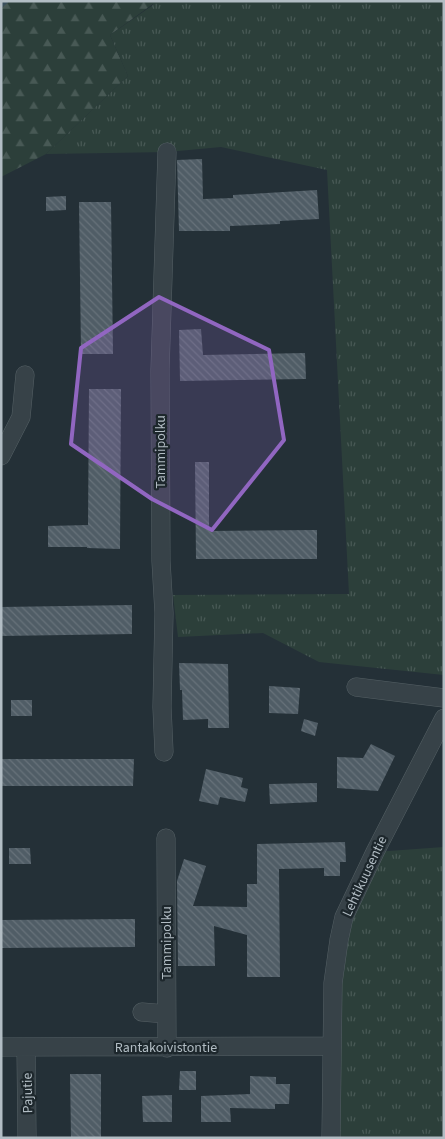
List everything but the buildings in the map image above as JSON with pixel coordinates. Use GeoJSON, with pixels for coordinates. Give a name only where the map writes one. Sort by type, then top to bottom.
{"type":"FeatureCollection","features":[{"type":"Feature","properties":{"kind":"street","name":"Tammipolku"},"geometry":{"type":"LineString","coordinates":[[164,752],[162,706],[164,613],[161,561],[160,370],[167,152]]}},
{"type":"Feature","properties":{"kind":"street"},"geometry":{"type":"LineString","coordinates":[[1,456],[21,417],[26,375]]}},
{"type":"Feature","properties":{"kind":"street"},"geometry":{"type":"LineString","coordinates":[[356,687],[444,698]]}},
{"type":"Feature","properties":{"kind":"street","name":"Lehtikuusentie"},"geometry":{"type":"LineString","coordinates":[[331,1138],[333,983],[344,917],[444,718]]}},
{"type":"Feature","properties":{"kind":"street","name":"Tammipolku"},"geometry":{"type":"LineString","coordinates":[[166,838],[167,1048]]}},
{"type":"Feature","properties":{"kind":"street"},"geometry":{"type":"LineString","coordinates":[[142,1012],[166,1014]]}},
{"type":"Feature","properties":{"kind":"street","name":"Rantakoivistontie"},"geometry":{"type":"LineString","coordinates":[[1,1047],[167,1048],[331,1046]]}},
{"type":"Feature","properties":{"kind":"street","name":"Pajutie"},"geometry":{"type":"LineString","coordinates":[[26,1048],[27,1138]]}},
{"type":"Feature","properties":{"kind":"highlighted area"},"geometry":{"type":"Polygon","coordinates":[[[159,297],[269,350],[284,440],[212,530],[152,499],[71,444],[81,348],[159,297]]]}},
{"type":"Feature","properties":{"kind":"green space"},"geometry":{"type":"Polygon","coordinates":[[[1,1],[153,1],[153,4],[110,35],[128,76],[46,154],[1,177],[1,1]]]}},
{"type":"Feature","properties":{"kind":"green space"},"geometry":{"type":"Polygon","coordinates":[[[153,1],[444,1],[444,675],[319,662],[263,633],[178,637],[173,595],[349,594],[327,170],[221,147],[167,152],[46,154],[128,76],[110,35],[153,5],[153,1]]]}},
{"type":"Feature","properties":{"kind":"green space"},"geometry":{"type":"Polygon","coordinates":[[[444,847],[444,1138],[331,1138],[339,940],[375,852],[444,847]]]}},
{"type":"Feature","properties":{"kind":"waterway"},"geometry":{"type":"LineString","coordinates":[[1,5],[6,1]]}}]}
